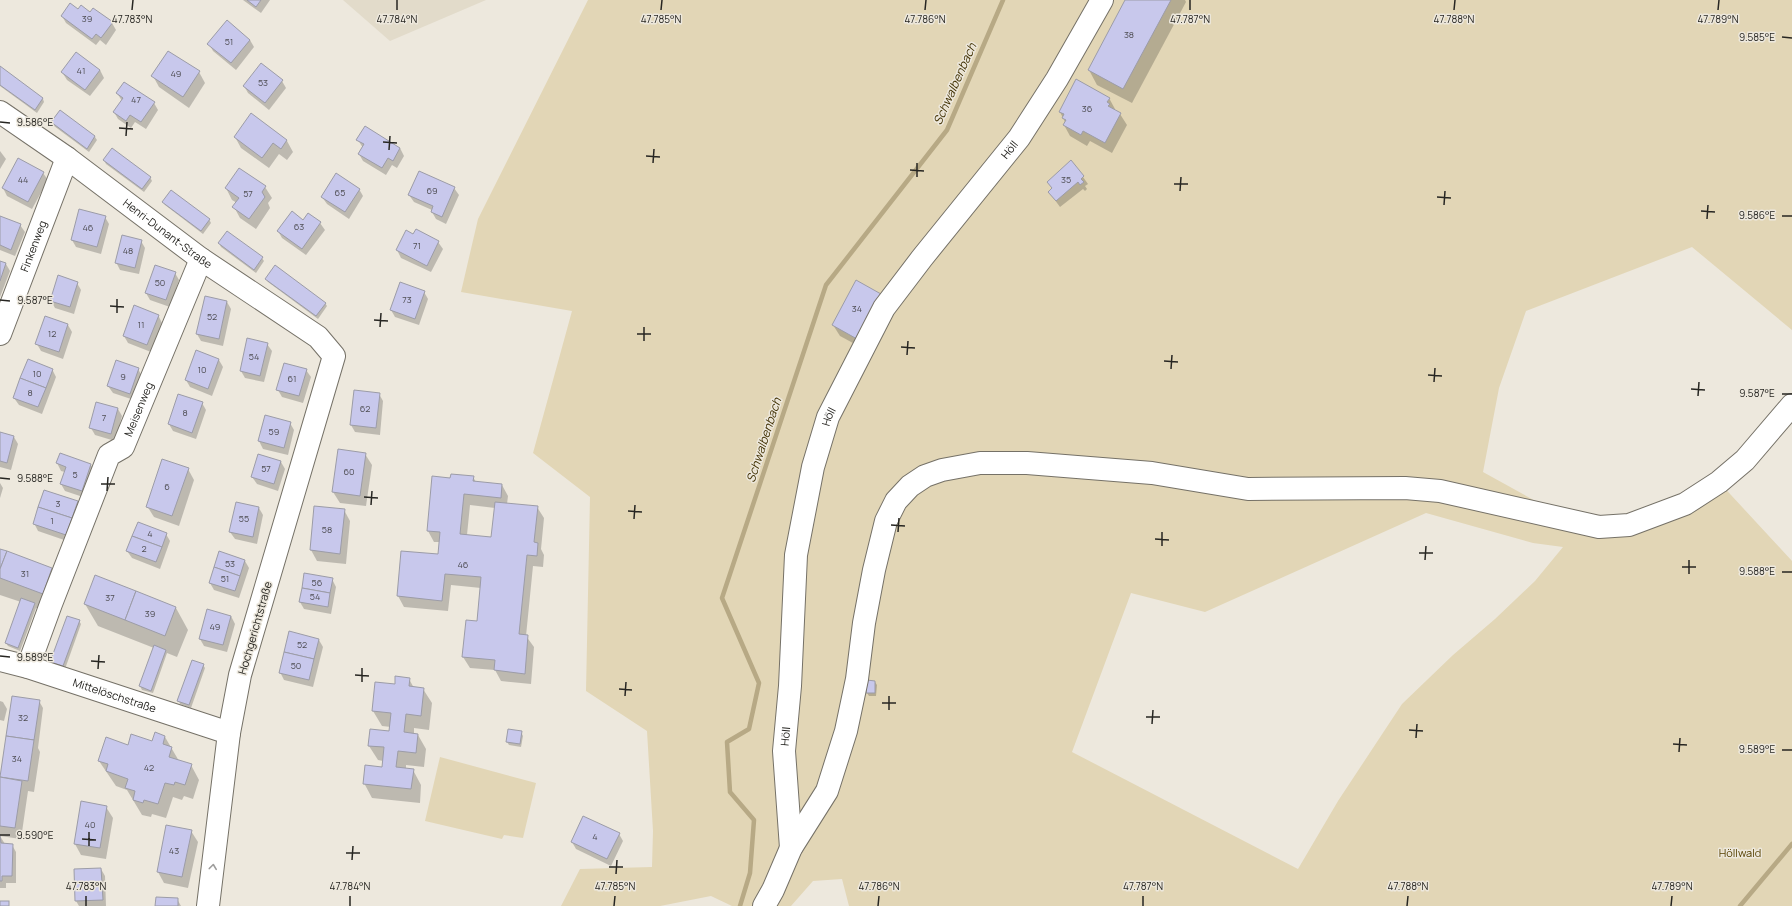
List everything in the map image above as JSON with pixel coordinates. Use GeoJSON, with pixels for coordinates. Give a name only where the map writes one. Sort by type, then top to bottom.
{"type":"FeatureCollection","features":[{"type":"Feature","properties":{"kind":"street","name":"Höll"},"geometry":{"type":"LineString","coordinates":[[764,906],[773,890],[791,848],[784,751],[790,686],[796,555],[813,467],[828,417],[884,308],[922,258],[1019,138],[1057,79],[1102,0]]}},
{"type":"Feature","properties":{"kind":"street","name":"Henri-Dunant-Straße"},"geometry":{"type":"LineString","coordinates":[[0,112],[67,158],[201,259],[318,337],[334,356]]}},
{"type":"Feature","properties":{"kind":"street","name":"Finkenweg"},"geometry":{"type":"LineString","coordinates":[[0,334],[67,158]]}},
{"type":"Feature","properties":{"kind":"street","name":"Meisenweg"},"geometry":{"type":"LineString","coordinates":[[28,667],[110,454],[123,447],[201,259]]}},
{"type":"Feature","properties":{"kind":"street","name":"Hochgerichtstraße"},"geometry":{"type":"LineString","coordinates":[[208,906],[229,733],[240,676],[334,356]]}},
{"type":"Feature","properties":{"kind":"street"},"geometry":{"type":"LineString","coordinates":[[791,848],[827,791],[846,732],[857,679],[872,585],[886,521],[896,501],[910,486],[925,476],[942,470],[980,463],[1027,462],[1152,473],[1248,489],[1405,488],[1440,491],[1599,528],[1629,525],[1686,504],[1719,482],[1745,460],[1792,405]]}},
{"type":"Feature","properties":{"kind":"street","name":"Mittelöschstraße"},"geometry":{"type":"LineString","coordinates":[[0,660],[28,667],[229,733]]}},
{"type":"Feature","properties":{"kind":"shaded area"},"geometry":{"type":"Polygon","coordinates":[[[343,0],[486,0],[390,41],[343,0]]]}},
{"type":"Feature","properties":{"kind":"green space","name":"Höllwald"},"geometry":{"type":"Polygon","coordinates":[[[588,0],[1792,0],[1792,330],[1692,247],[1526,311],[1499,388],[1483,472],[1575,523],[1599,527],[1719,482],[1792,561],[1792,906],[849,906],[842,879],[813,881],[791,906],[732,906],[711,896],[660,906],[561,906],[580,869],[652,867],[653,831],[647,731],[586,691],[590,497],[533,453],[572,311],[461,292],[478,219],[588,0]],[[1426,513],[1205,612],[1131,593],[1072,752],[1298,869],[1338,801],[1402,704],[1453,655],[1495,619],[1535,581],[1563,547],[1533,543],[1426,513]]]}},
{"type":"Feature","properties":{"kind":"green space"},"geometry":{"type":"Polygon","coordinates":[[[440,757],[536,783],[523,838],[504,835],[502,839],[425,821],[440,757]]]}},
{"type":"Feature","properties":{"kind":"building"},"geometry":{"type":"Polygon","coordinates":[[[247,0],[261,0],[256,7],[247,0]]]}},
{"type":"Feature","properties":{"kind":"building"},"geometry":{"type":"Polygon","coordinates":[[[1125,0],[1171,0],[1123,89],[1088,70],[1125,0]]]}},
{"type":"Feature","properties":{"kind":"building"},"geometry":{"type":"Polygon","coordinates":[[[70,3],[78,9],[81,5],[90,12],[93,8],[113,22],[101,38],[96,34],[92,39],[61,16],[70,3]]]}},
{"type":"Feature","properties":{"kind":"building"},"geometry":{"type":"Polygon","coordinates":[[[227,20],[250,40],[231,63],[207,44],[227,20]]]}},
{"type":"Feature","properties":{"kind":"building"},"geometry":{"type":"Polygon","coordinates":[[[168,51],[200,71],[183,97],[151,76],[168,51]]]}},
{"type":"Feature","properties":{"kind":"building"},"geometry":{"type":"Polygon","coordinates":[[[76,52],[100,70],[85,90],[61,72],[76,52]]]}},
{"type":"Feature","properties":{"kind":"building"},"geometry":{"type":"Polygon","coordinates":[[[261,63],[283,80],[265,103],[243,86],[261,63]]]}},
{"type":"Feature","properties":{"kind":"building"},"geometry":{"type":"Polygon","coordinates":[[[0,66],[43,98],[35,110],[0,85],[0,66]]]}},
{"type":"Feature","properties":{"kind":"building"},"geometry":{"type":"Polygon","coordinates":[[[1076,79],[1110,98],[1107,102],[1110,104],[1108,106],[1121,113],[1105,143],[1083,131],[1081,135],[1063,125],[1066,120],[1062,118],[1064,114],[1059,112],[1076,79]]]}},
{"type":"Feature","properties":{"kind":"building"},"geometry":{"type":"Polygon","coordinates":[[[124,82],[155,102],[141,122],[130,115],[126,121],[113,112],[123,98],[116,93],[124,82]]]}},
{"type":"Feature","properties":{"kind":"building"},"geometry":{"type":"Polygon","coordinates":[[[60,110],[95,136],[87,149],[51,122],[60,110]]]}},
{"type":"Feature","properties":{"kind":"building"},"geometry":{"type":"Polygon","coordinates":[[[251,113],[287,140],[281,149],[273,143],[262,158],[234,137],[251,113]]]}},
{"type":"Feature","properties":{"kind":"building"},"geometry":{"type":"Polygon","coordinates":[[[365,126],[400,148],[393,161],[388,158],[382,168],[358,154],[364,144],[356,140],[365,126]]]}},
{"type":"Feature","properties":{"kind":"building"},"geometry":{"type":"Polygon","coordinates":[[[112,148],[151,177],[142,189],[103,160],[112,148]]]}},
{"type":"Feature","properties":{"kind":"building"},"geometry":{"type":"Polygon","coordinates":[[[18,158],[44,172],[28,202],[2,188],[18,158]]]}},
{"type":"Feature","properties":{"kind":"building"},"geometry":{"type":"Polygon","coordinates":[[[1071,160],[1084,176],[1081,179],[1084,182],[1080,185],[1078,182],[1056,201],[1048,192],[1052,188],[1047,182],[1071,160]]]}},
{"type":"Feature","properties":{"kind":"building"},"geometry":{"type":"Polygon","coordinates":[[[239,168],[266,186],[262,192],[265,197],[249,219],[232,207],[239,198],[225,188],[239,168]]]}},
{"type":"Feature","properties":{"kind":"building"},"geometry":{"type":"Polygon","coordinates":[[[419,171],[455,187],[442,217],[431,212],[433,206],[408,195],[419,171]]]}},
{"type":"Feature","properties":{"kind":"building"},"geometry":{"type":"Polygon","coordinates":[[[336,173],[360,189],[345,212],[321,197],[336,173]]]}},
{"type":"Feature","properties":{"kind":"building"},"geometry":{"type":"Polygon","coordinates":[[[171,190],[210,219],[201,231],[162,202],[171,190]]]}},
{"type":"Feature","properties":{"kind":"building"},"geometry":{"type":"Polygon","coordinates":[[[79,209],[106,216],[97,247],[71,240],[79,209]]]}},
{"type":"Feature","properties":{"kind":"building"},"geometry":{"type":"Polygon","coordinates":[[[292,211],[303,220],[308,213],[321,222],[302,249],[277,231],[292,211]]]}},
{"type":"Feature","properties":{"kind":"building"},"geometry":{"type":"Polygon","coordinates":[[[0,216],[21,224],[11,250],[0,245],[0,216]]]}},
{"type":"Feature","properties":{"kind":"building"},"geometry":{"type":"Polygon","coordinates":[[[416,229],[439,241],[427,266],[396,250],[406,230],[413,234],[416,229]]]}},
{"type":"Feature","properties":{"kind":"building"},"geometry":{"type":"Polygon","coordinates":[[[227,231],[263,257],[254,270],[218,243],[227,231]]]}},
{"type":"Feature","properties":{"kind":"building"},"geometry":{"type":"Polygon","coordinates":[[[122,235],[142,240],[135,268],[115,263],[122,235]]]}},
{"type":"Feature","properties":{"kind":"building"},"geometry":{"type":"Polygon","coordinates":[[[0,261],[6,263],[0,281],[0,261]]]}},
{"type":"Feature","properties":{"kind":"building"},"geometry":{"type":"Polygon","coordinates":[[[155,265],[176,272],[166,300],[145,293],[155,265]]]}},
{"type":"Feature","properties":{"kind":"building"},"geometry":{"type":"Polygon","coordinates":[[[275,265],[326,303],[316,316],[265,279],[275,265]]]}},
{"type":"Feature","properties":{"kind":"building"},"geometry":{"type":"Polygon","coordinates":[[[58,275],[78,282],[70,307],[50,301],[58,275]]]}},
{"type":"Feature","properties":{"kind":"building"},"geometry":{"type":"Polygon","coordinates":[[[856,280],[881,294],[857,339],[832,325],[856,280]]]}},
{"type":"Feature","properties":{"kind":"building"},"geometry":{"type":"Polygon","coordinates":[[[400,282],[425,291],[415,319],[390,310],[400,282]]]}},
{"type":"Feature","properties":{"kind":"building"},"geometry":{"type":"Polygon","coordinates":[[[205,296],[227,301],[219,339],[196,334],[205,296]]]}},
{"type":"Feature","properties":{"kind":"building"},"geometry":{"type":"Polygon","coordinates":[[[134,305],[159,315],[147,345],[123,336],[134,305]]]}},
{"type":"Feature","properties":{"kind":"building"},"geometry":{"type":"Polygon","coordinates":[[[45,316],[68,324],[59,352],[35,344],[45,316]]]}},
{"type":"Feature","properties":{"kind":"building"},"geometry":{"type":"Polygon","coordinates":[[[247,338],[268,343],[260,376],[240,371],[247,338]]]}},
{"type":"Feature","properties":{"kind":"building"},"geometry":{"type":"Polygon","coordinates":[[[196,350],[219,359],[208,389],[185,380],[196,350]]]}},
{"type":"Feature","properties":{"kind":"building"},"geometry":{"type":"Polygon","coordinates":[[[28,359],[53,369],[46,388],[20,378],[28,359]]]}},
{"type":"Feature","properties":{"kind":"building"},"geometry":{"type":"Polygon","coordinates":[[[116,360],[139,368],[130,394],[107,386],[116,360]]]}},
{"type":"Feature","properties":{"kind":"building"},"geometry":{"type":"Polygon","coordinates":[[[284,363],[307,369],[299,396],[276,390],[284,363]]]}},
{"type":"Feature","properties":{"kind":"building"},"geometry":{"type":"Polygon","coordinates":[[[20,378],[46,388],[38,407],[13,398],[20,378]]]}},
{"type":"Feature","properties":{"kind":"building"},"geometry":{"type":"Polygon","coordinates":[[[354,390],[380,393],[376,428],[350,425],[354,390]]]}},
{"type":"Feature","properties":{"kind":"building"},"geometry":{"type":"Polygon","coordinates":[[[178,394],[203,402],[192,433],[168,424],[178,394]]]}},
{"type":"Feature","properties":{"kind":"building"},"geometry":{"type":"Polygon","coordinates":[[[96,402],[118,408],[111,434],[89,428],[96,402]]]}},
{"type":"Feature","properties":{"kind":"building"},"geometry":{"type":"Polygon","coordinates":[[[265,415],[291,422],[284,448],[258,441],[265,415]]]}},
{"type":"Feature","properties":{"kind":"building"},"geometry":{"type":"Polygon","coordinates":[[[0,432],[14,436],[7,463],[0,461],[0,432]]]}},
{"type":"Feature","properties":{"kind":"building"},"geometry":{"type":"Polygon","coordinates":[[[338,449],[366,453],[360,496],[332,492],[338,449]]]}},
{"type":"Feature","properties":{"kind":"building"},"geometry":{"type":"Polygon","coordinates":[[[60,453],[91,464],[82,491],[60,484],[66,467],[56,463],[60,453]]]}},
{"type":"Feature","properties":{"kind":"building"},"geometry":{"type":"Polygon","coordinates":[[[258,454],[281,461],[274,484],[251,477],[258,454]]]}},
{"type":"Feature","properties":{"kind":"building"},"geometry":{"type":"Polygon","coordinates":[[[162,459],[189,468],[172,516],[146,507],[162,459]]]}},
{"type":"Feature","properties":{"kind":"building"},"geometry":{"type":"Polygon","coordinates":[[[451,474],[474,476],[473,481],[502,484],[501,498],[464,494],[460,534],[491,537],[495,502],[538,506],[534,542],[538,543],[537,556],[527,555],[519,634],[528,635],[525,674],[494,670],[495,660],[462,657],[466,620],[477,621],[481,577],[445,574],[442,601],[397,596],[401,551],[438,554],[440,532],[427,531],[432,476],[450,478],[451,474]]]}},
{"type":"Feature","properties":{"kind":"building"},"geometry":{"type":"Polygon","coordinates":[[[44,490],[78,501],[72,518],[38,507],[44,490]]]}},
{"type":"Feature","properties":{"kind":"building"},"geometry":{"type":"Polygon","coordinates":[[[236,502],[259,507],[253,537],[229,532],[236,502]]]}},
{"type":"Feature","properties":{"kind":"building"},"geometry":{"type":"Polygon","coordinates":[[[314,506],[345,509],[340,554],[310,550],[314,506]]]}},
{"type":"Feature","properties":{"kind":"building"},"geometry":{"type":"Polygon","coordinates":[[[38,507],[72,518],[66,535],[33,524],[38,507]]]}},
{"type":"Feature","properties":{"kind":"building"},"geometry":{"type":"Polygon","coordinates":[[[138,522],[167,533],[162,547],[132,536],[138,522]]]}},
{"type":"Feature","properties":{"kind":"building"},"geometry":{"type":"Polygon","coordinates":[[[132,536],[162,547],[156,562],[126,551],[132,536]]]}},
{"type":"Feature","properties":{"kind":"building"},"geometry":{"type":"Polygon","coordinates":[[[0,549],[7,551],[0,569],[0,549]]]}},
{"type":"Feature","properties":{"kind":"building"},"geometry":{"type":"Polygon","coordinates":[[[7,551],[52,568],[43,594],[0,578],[0,569],[7,551]]]}},
{"type":"Feature","properties":{"kind":"building"},"geometry":{"type":"Polygon","coordinates":[[[219,551],[245,560],[240,576],[214,567],[219,551]]]}},
{"type":"Feature","properties":{"kind":"building"},"geometry":{"type":"Polygon","coordinates":[[[214,567],[240,576],[235,591],[209,583],[214,567]]]}},
{"type":"Feature","properties":{"kind":"building"},"geometry":{"type":"Polygon","coordinates":[[[304,573],[333,578],[330,593],[302,588],[304,573]]]}},
{"type":"Feature","properties":{"kind":"building"},"geometry":{"type":"Polygon","coordinates":[[[95,575],[136,591],[125,620],[84,604],[95,575]]]}},
{"type":"Feature","properties":{"kind":"building"},"geometry":{"type":"Polygon","coordinates":[[[302,588],[330,593],[328,607],[299,602],[302,588]]]}},
{"type":"Feature","properties":{"kind":"building"},"geometry":{"type":"Polygon","coordinates":[[[136,591],[176,607],[165,636],[125,620],[136,591]]]}},
{"type":"Feature","properties":{"kind":"building"},"geometry":{"type":"Polygon","coordinates":[[[21,598],[35,603],[18,648],[5,643],[21,598]]]}},
{"type":"Feature","properties":{"kind":"building"},"geometry":{"type":"Polygon","coordinates":[[[207,609],[231,616],[223,645],[199,639],[207,609]]]}},
{"type":"Feature","properties":{"kind":"building"},"geometry":{"type":"Polygon","coordinates":[[[67,616],[80,620],[63,666],[50,662],[67,616]]]}},
{"type":"Feature","properties":{"kind":"building"},"geometry":{"type":"Polygon","coordinates":[[[289,631],[319,639],[314,659],[284,652],[289,631]]]}},
{"type":"Feature","properties":{"kind":"building"},"geometry":{"type":"Polygon","coordinates":[[[154,645],[166,650],[151,691],[139,686],[154,645]]]}},
{"type":"Feature","properties":{"kind":"building"},"geometry":{"type":"Polygon","coordinates":[[[284,652],[314,659],[309,680],[279,673],[284,652]]]}},
{"type":"Feature","properties":{"kind":"building"},"geometry":{"type":"Polygon","coordinates":[[[192,660],[204,664],[189,705],[177,701],[192,660]]]}},
{"type":"Feature","properties":{"kind":"building"},"geometry":{"type":"Polygon","coordinates":[[[395,676],[410,678],[409,686],[424,688],[421,716],[406,714],[404,732],[418,734],[416,753],[398,751],[396,767],[414,769],[411,789],[363,784],[365,765],[382,767],[384,747],[368,746],[370,729],[389,731],[391,713],[372,711],[375,682],[395,684],[395,676]]]}},
{"type":"Feature","properties":{"kind":"building"},"geometry":{"type":"Polygon","coordinates":[[[867,680],[875,681],[875,693],[866,693],[867,680]]]}},
{"type":"Feature","properties":{"kind":"building"},"geometry":{"type":"Polygon","coordinates":[[[12,696],[40,700],[34,740],[6,736],[12,696]]]}},
{"type":"Feature","properties":{"kind":"building"},"geometry":{"type":"Polygon","coordinates":[[[508,729],[522,731],[520,744],[506,742],[508,729]]]}},
{"type":"Feature","properties":{"kind":"building"},"geometry":{"type":"Polygon","coordinates":[[[155,732],[165,736],[163,744],[172,747],[169,757],[192,764],[185,785],[175,782],[174,785],[165,783],[158,804],[144,800],[143,803],[133,800],[135,791],[125,788],[128,779],[106,771],[108,764],[98,761],[106,737],[128,745],[131,734],[152,741],[155,732]]]}},
{"type":"Feature","properties":{"kind":"building"},"geometry":{"type":"Polygon","coordinates":[[[6,736],[34,740],[28,781],[0,777],[6,736]]]}},
{"type":"Feature","properties":{"kind":"building"},"geometry":{"type":"Polygon","coordinates":[[[0,777],[22,781],[15,828],[0,826],[0,777]]]}},
{"type":"Feature","properties":{"kind":"building"},"geometry":{"type":"Polygon","coordinates":[[[81,801],[107,806],[100,848],[74,844],[81,801]]]}},
{"type":"Feature","properties":{"kind":"building"},"geometry":{"type":"Polygon","coordinates":[[[583,816],[620,833],[607,859],[571,842],[583,816]]]}},
{"type":"Feature","properties":{"kind":"building"},"geometry":{"type":"Polygon","coordinates":[[[166,825],[192,830],[182,877],[157,872],[166,825]]]}},
{"type":"Feature","properties":{"kind":"building"},"geometry":{"type":"Polygon","coordinates":[[[0,836],[1,843],[13,844],[12,876],[2,876],[2,881],[0,881],[0,836]]]}},
{"type":"Feature","properties":{"kind":"building"},"geometry":{"type":"Polygon","coordinates":[[[101,868],[103,900],[75,901],[74,869],[101,868]]]}},
{"type":"Feature","properties":{"kind":"building"},"geometry":{"type":"Polygon","coordinates":[[[156,897],[178,898],[178,906],[155,906],[156,897]]]}},
{"type":"Feature","properties":{"kind":"building"},"geometry":{"type":"Polygon","coordinates":[[[0,901],[9,901],[9,906],[0,906],[0,901]]]}},
{"type":"Feature","properties":{"kind":"waterway","name":"Schwalbenbach"},"geometry":{"type":"LineString","coordinates":[[740,906],[750,873],[754,820],[730,792],[727,742],[749,729],[759,683],[722,598],[826,285],[947,130],[1003,0]]}},
{"type":"Feature","properties":{"kind":"waterway"},"geometry":{"type":"LineString","coordinates":[[1740,906],[1792,844]]}}]}
